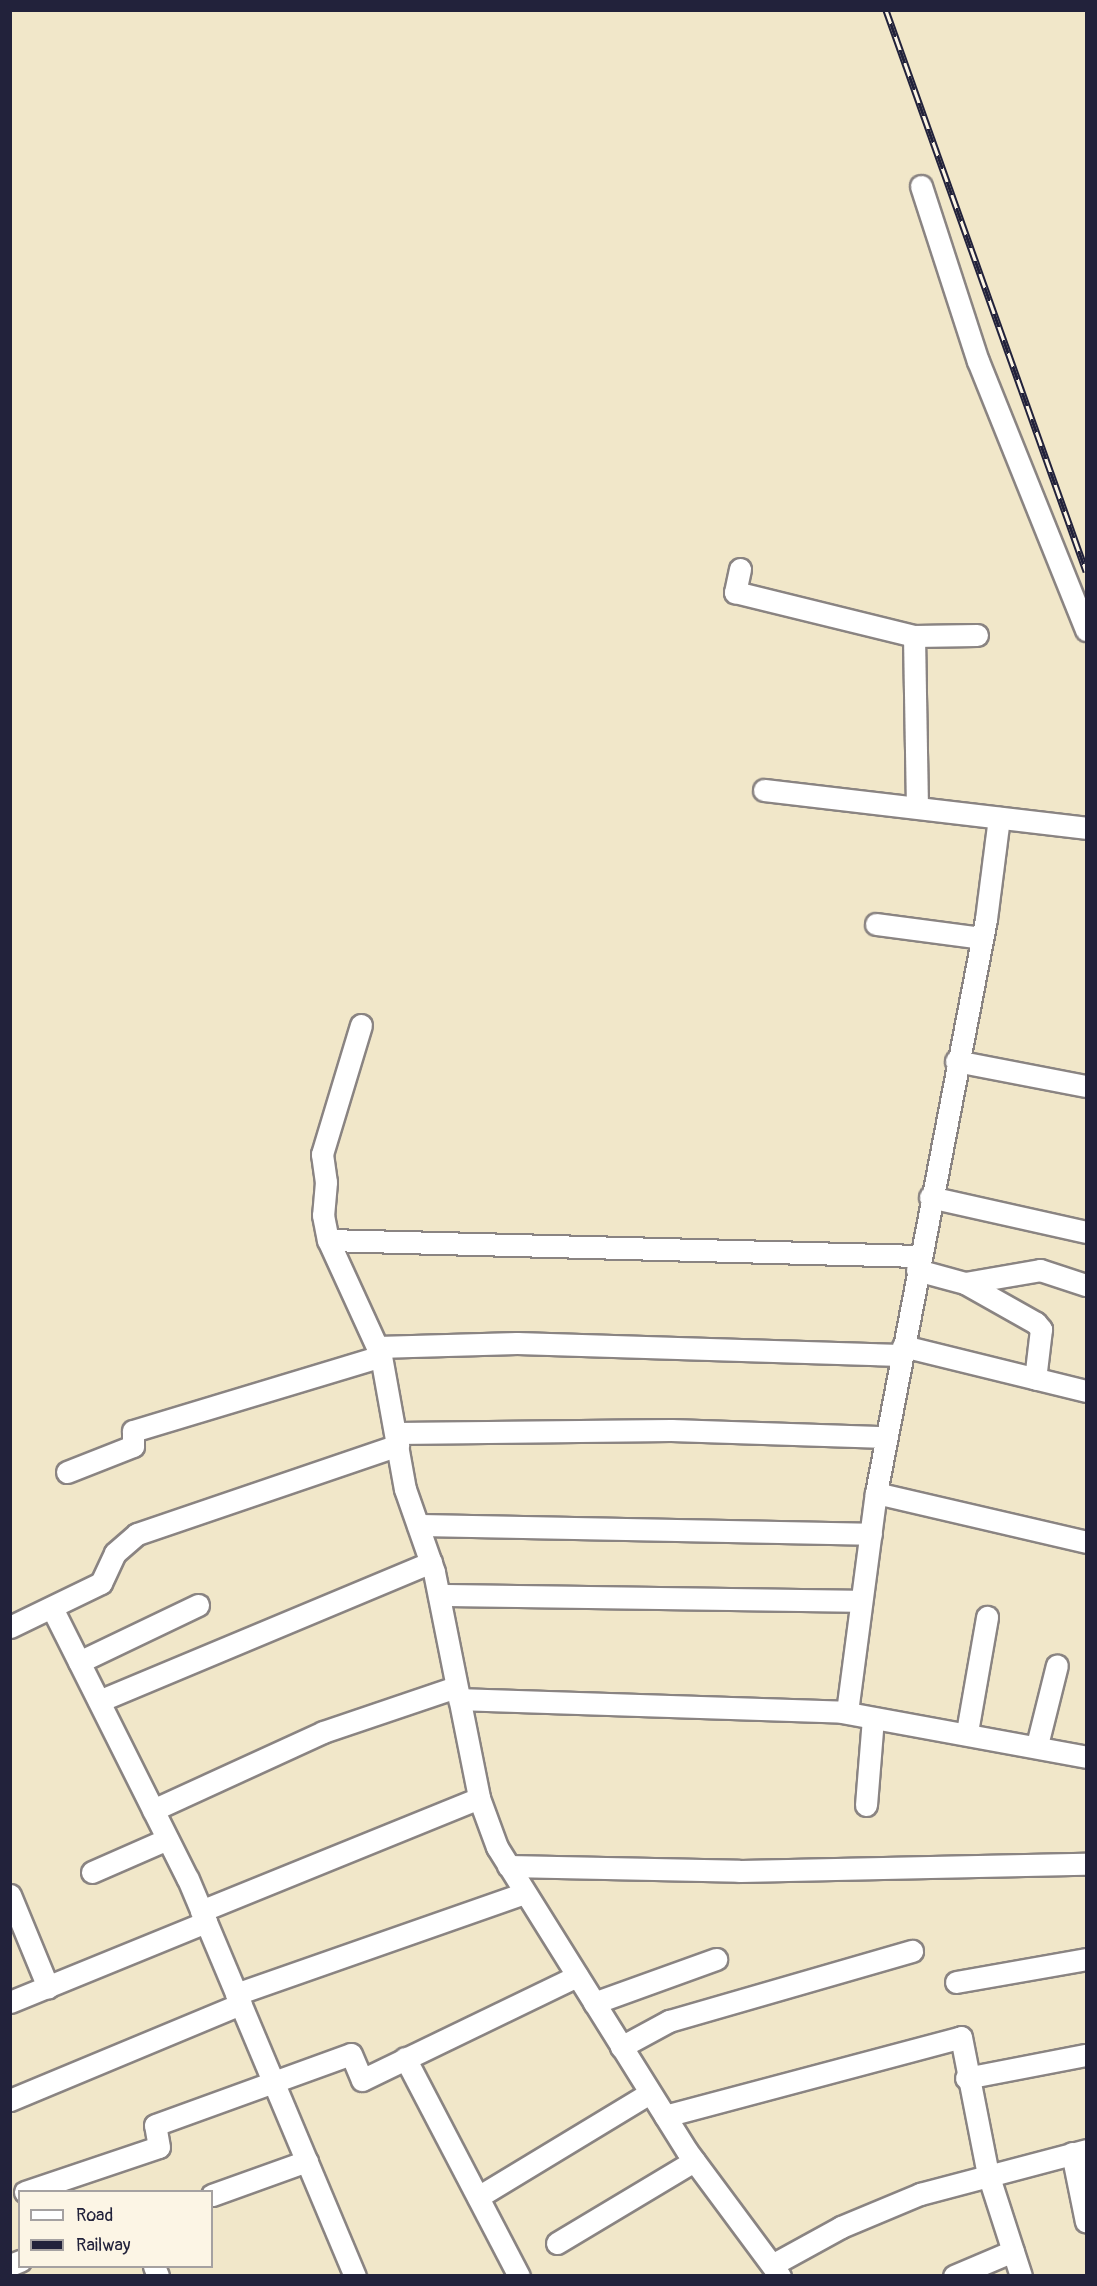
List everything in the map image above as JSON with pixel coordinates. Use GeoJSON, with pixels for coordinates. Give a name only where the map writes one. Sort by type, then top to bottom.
{"type":"FeatureCollection","features":[{"type":"Feature","properties":{"kind":"street"},"geometry":{"type":"LineString","coordinates":[[921,186],[978,361],[1086,630]]}},
{"type":"Feature","properties":{"kind":"street"},"geometry":{"type":"LineString","coordinates":[[740,569],[735,592],[914,636],[977,635]]}},
{"type":"Feature","properties":{"kind":"street"},"geometry":{"type":"LineString","coordinates":[[914,636],[917,807]]}},
{"type":"Feature","properties":{"kind":"street"},"geometry":{"type":"LineString","coordinates":[[764,790],[1086,828]]}},
{"type":"Feature","properties":{"kind":"street"},"geometry":{"type":"LineString","coordinates":[[847,1712],[876,1493],[930,1197],[982,938],[999,818]]}},
{"type":"Feature","properties":{"kind":"street"},"geometry":{"type":"LineString","coordinates":[[876,924],[982,938]]}},
{"type":"Feature","properties":{"kind":"street"},"geometry":{"type":"LineString","coordinates":[[361,1025],[322,1154],[328,1240],[379,1352],[418,1525],[431,1562],[439,1595],[478,1798],[508,1866],[664,2116],[694,2161],[776,2270],[841,2227],[988,2174],[1079,2152],[1086,2222]]}},
{"type":"Feature","properties":{"kind":"street"},"geometry":{"type":"LineString","coordinates":[[956,1061],[1086,1086]]}},
{"type":"Feature","properties":{"kind":"street"},"geometry":{"type":"LineString","coordinates":[[930,1197],[1086,1232]]}},
{"type":"Feature","properties":{"kind":"street"},"geometry":{"type":"LineString","coordinates":[[328,1240],[918,1263],[965,1283],[1041,1329],[1035,1379]]}},
{"type":"Feature","properties":{"kind":"street"},"geometry":{"type":"LineString","coordinates":[[965,1283],[1040,1270],[1086,1285]]}},
{"type":"Feature","properties":{"kind":"street"},"geometry":{"type":"LineString","coordinates":[[67,1472],[133,1446],[133,1431],[379,1352],[517,1343],[902,1351],[1086,1391]]}},
{"type":"Feature","properties":{"kind":"street"},"geometry":{"type":"LineString","coordinates":[[10,1627],[101,1583],[115,1553],[137,1534],[397,1439],[671,1430],[886,1437]]}},
{"type":"Feature","properties":{"kind":"street"},"geometry":{"type":"LineString","coordinates":[[876,1493],[1086,1542]]}},
{"type":"Feature","properties":{"kind":"street"},"geometry":{"type":"LineString","coordinates":[[418,1525],[871,1534]]}},
{"type":"Feature","properties":{"kind":"street"},"geometry":{"type":"LineString","coordinates":[[99,1701],[431,1562]]}},
{"type":"Feature","properties":{"kind":"street"},"geometry":{"type":"LineString","coordinates":[[439,1595],[861,1601]]}},
{"type":"Feature","properties":{"kind":"street"},"geometry":{"type":"LineString","coordinates":[[79,1662],[198,1605]]}},
{"type":"Feature","properties":{"kind":"street"},"geometry":{"type":"LineString","coordinates":[[52,1608],[153,1809],[203,1916],[355,2276]]}},
{"type":"Feature","properties":{"kind":"street"},"geometry":{"type":"LineString","coordinates":[[967,1732],[987,1617]]}},
{"type":"Feature","properties":{"kind":"street"},"geometry":{"type":"LineString","coordinates":[[1037,1745],[1057,1665]]}},
{"type":"Feature","properties":{"kind":"street"},"geometry":{"type":"LineString","coordinates":[[153,1809],[323,1732],[458,1693],[847,1712],[1037,1745],[1086,1757]]}},
{"type":"Feature","properties":{"kind":"street"},"geometry":{"type":"LineString","coordinates":[[867,1805],[873,1718]]}},
{"type":"Feature","properties":{"kind":"street"},"geometry":{"type":"LineString","coordinates":[[10,2002],[478,1798]]}},
{"type":"Feature","properties":{"kind":"street"},"geometry":{"type":"LineString","coordinates":[[92,1872],[167,1839]]}},
{"type":"Feature","properties":{"kind":"street"},"geometry":{"type":"LineString","coordinates":[[508,1866],[739,1871],[1086,1864]]}},
{"type":"Feature","properties":{"kind":"street"},"geometry":{"type":"LineString","coordinates":[[10,2100],[239,1999],[525,1893]]}},
{"type":"Feature","properties":{"kind":"street"},"geometry":{"type":"LineString","coordinates":[[10,1895],[48,1987]]}},
{"type":"Feature","properties":{"kind":"street"},"geometry":{"type":"LineString","coordinates":[[621,2047],[669,2021],[912,1951]]}},
{"type":"Feature","properties":{"kind":"street"},"geometry":{"type":"LineString","coordinates":[[594,2003],[716,1959]]}},
{"type":"Feature","properties":{"kind":"street"},"geometry":{"type":"LineString","coordinates":[[956,1982],[1086,1959]]}},
{"type":"Feature","properties":{"kind":"street"},"geometry":{"type":"LineString","coordinates":[[31,2190],[159,2147],[154,2125],[351,2054],[362,2080],[577,1976]]}},
{"type":"Feature","properties":{"kind":"street"},"geometry":{"type":"LineString","coordinates":[[664,2116],[961,2037],[966,2078],[988,2174],[1021,2276]]}},
{"type":"Feature","properties":{"kind":"street"},"geometry":{"type":"LineString","coordinates":[[966,2078],[1086,2055]]}},
{"type":"Feature","properties":{"kind":"street"},"geometry":{"type":"LineString","coordinates":[[405,2058],[519,2276]]}},
{"type":"Feature","properties":{"kind":"street"},"geometry":{"type":"LineString","coordinates":[[478,2197],[650,2093]]}},
{"type":"Feature","properties":{"kind":"street"},"geometry":{"type":"LineString","coordinates":[[213,2194],[307,2161]]}},
{"type":"Feature","properties":{"kind":"street"},"geometry":{"type":"LineString","coordinates":[[557,2243],[694,2161]]}},
{"type":"Feature","properties":{"kind":"street"},"geometry":{"type":"LineString","coordinates":[[954,2276],[1013,2252]]}},
{"type":"Feature","properties":{"kind":"railway"},"geometry":{"type":"LineString","coordinates":[[886,10],[1086,571]]}}]}
